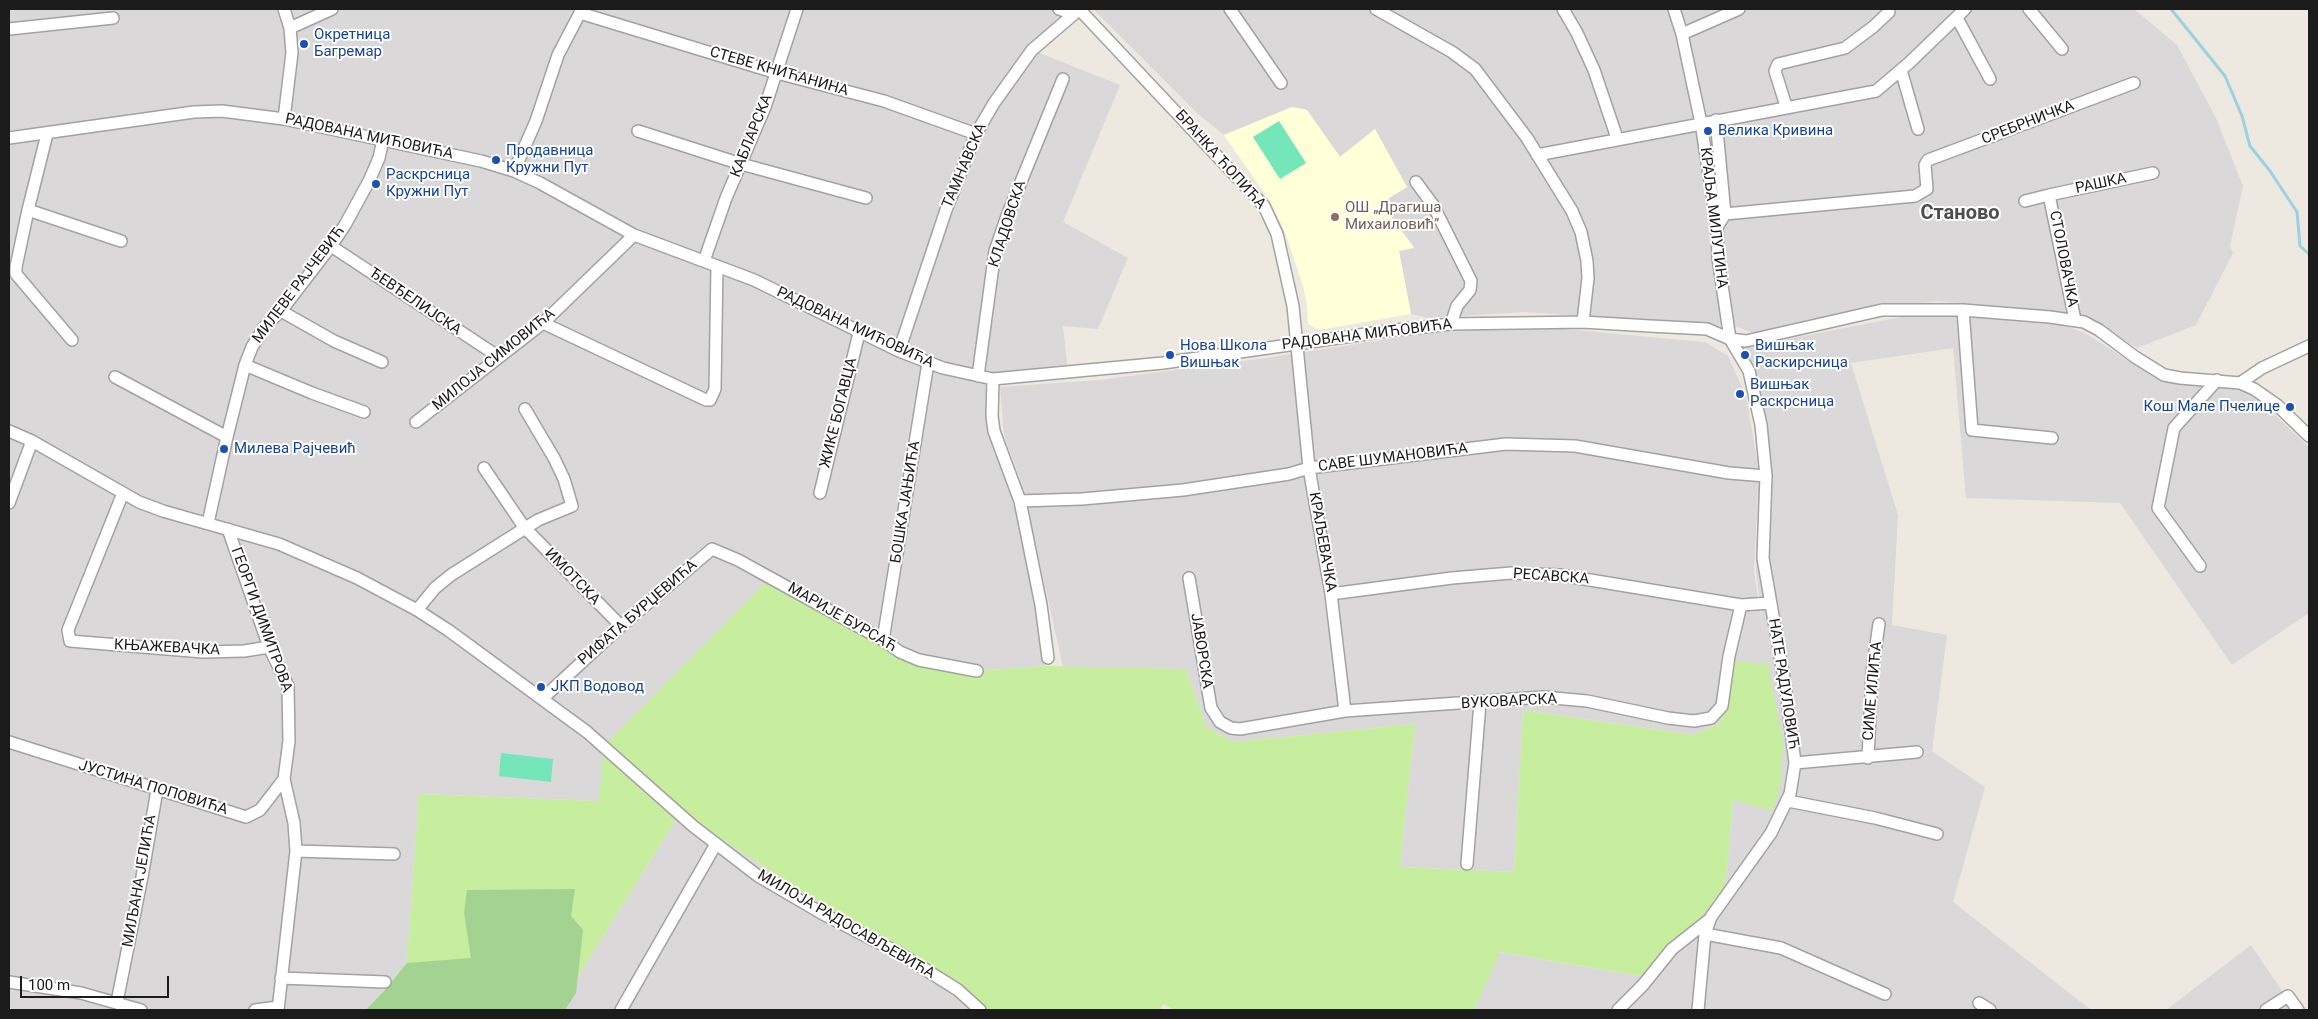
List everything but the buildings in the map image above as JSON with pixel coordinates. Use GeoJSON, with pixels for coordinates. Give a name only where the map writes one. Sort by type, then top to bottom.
{"type":"FeatureCollection","features":[{"type":"Feature","properties":{"kind":"street"},"geometry":{"type":"LineString","coordinates":[[284,9],[290,28],[292,65],[284,120]]}},
{"type":"Feature","properties":{"kind":"street"},"geometry":{"type":"LineString","coordinates":[[290,28],[332,9]]}},
{"type":"Feature","properties":{"kind":"street","name":"КАБЛАРСКА"},"geometry":{"type":"LineString","coordinates":[[704,261],[726,198],[755,134],[797,9]]}},
{"type":"Feature","properties":{"kind":"street"},"geometry":{"type":"LineString","coordinates":[[1059,9],[1077,11]]}},
{"type":"Feature","properties":{"kind":"street"},"geometry":{"type":"LineString","coordinates":[[1230,9],[1281,83]]}},
{"type":"Feature","properties":{"kind":"street"},"geometry":{"type":"LineString","coordinates":[[1563,9],[1578,33],[1594,70],[1617,138]]}},
{"type":"Feature","properties":{"kind":"street","name":"КРАЉА МИЛУТИНА"},"geometry":{"type":"LineString","coordinates":[[1674,9],[1682,34],[1701,123],[1717,227],[1718,258],[1730,339]]}},
{"type":"Feature","properties":{"kind":"street"},"geometry":{"type":"LineString","coordinates":[[1682,34],[1739,9]]}},
{"type":"Feature","properties":{"kind":"street"},"geometry":{"type":"LineString","coordinates":[[1537,154],[1876,90],[1965,9]]}},
{"type":"Feature","properties":{"kind":"street"},"geometry":{"type":"LineString","coordinates":[[2029,9],[2062,49]]}},
{"type":"Feature","properties":{"kind":"street"},"geometry":{"type":"LineString","coordinates":[[1383,10],[1452,52],[1475,69],[1537,154],[1572,211],[1581,232],[1587,260],[1588,278],[1583,322]]}},
{"type":"Feature","properties":{"kind":"street"},"geometry":{"type":"LineString","coordinates":[[514,171],[536,120],[558,55],[570,28],[581,11]]}},
{"type":"Feature","properties":{"kind":"street","name":"СТЕВЕ КНИЋАНИНА"},"geometry":{"type":"LineString","coordinates":[[581,11],[777,73],[884,101],[976,134]]}},
{"type":"Feature","properties":{"kind":"street","name":"ТАМНАВСКА"},"geometry":{"type":"LineString","coordinates":[[899,351],[946,210],[976,134],[994,103],[1032,50],[1077,11]]}},
{"type":"Feature","properties":{"kind":"street","name":"БРАНКА ЋОПИЋА"},"geometry":{"type":"LineString","coordinates":[[1077,11],[1264,206],[1277,234],[1283,258],[1293,306],[1297,343]]}},
{"type":"Feature","properties":{"kind":"street"},"geometry":{"type":"LineString","coordinates":[[1786,106],[1775,70],[1778,64],[1845,48],[1874,27],[1889,12]]}},
{"type":"Feature","properties":{"kind":"street"},"geometry":{"type":"LineString","coordinates":[[9,29],[114,18]]}},
{"type":"Feature","properties":{"kind":"street"},"geometry":{"type":"LineString","coordinates":[[1956,18],[1990,79]]}},
{"type":"Feature","properties":{"kind":"street"},"geometry":{"type":"LineString","coordinates":[[1900,70],[1918,129]]}},
{"type":"Feature","properties":{"kind":"street","name":"КЛАДОВСКА"},"geometry":{"type":"LineString","coordinates":[[978,376],[996,251],[1007,216],[1063,79]]}},
{"type":"Feature","properties":{"kind":"street","name":"СРЕБРНИЧКА"},"geometry":{"type":"LineString","coordinates":[[1725,214],[1915,196],[1924,192],[1928,185],[1925,165],[1928,160],[2134,83]]}},
{"type":"Feature","properties":{"kind":"street","name":"РАДОВАНА МИЋОВИЋА"},"geometry":{"type":"LineString","coordinates":[[9,138],[208,111],[235,112],[383,140],[472,160],[514,171],[540,182],[634,235],[754,280],[899,351],[928,363],[993,379],[1163,363],[1297,343],[1451,324],[1583,322],[1707,329],[1730,339],[1757,340],[1882,310],[1963,310],[2075,320],[2099,330],[2135,357],[2164,374],[2180,378],[2240,383],[2265,396],[2309,436]]}},
{"type":"Feature","properties":{"kind":"street"},"geometry":{"type":"LineString","coordinates":[[1716,120],[1725,214],[1717,227]]}},
{"type":"Feature","properties":{"kind":"street"},"geometry":{"type":"LineString","coordinates":[[638,130],[741,164],[866,198]]}},
{"type":"Feature","properties":{"kind":"street"},"geometry":{"type":"LineString","coordinates":[[47,134],[28,210],[16,274],[72,340]]}},
{"type":"Feature","properties":{"kind":"street","name":"МИЛЕВЕ РАЈЧЕВИЋ"},"geometry":{"type":"LineString","coordinates":[[208,523],[245,365],[252,347],[265,326],[281,311],[331,246],[369,181],[379,158],[383,140]]}},
{"type":"Feature","properties":{"kind":"street","name":"РАШКА"},"geometry":{"type":"LineString","coordinates":[[2050,195],[2153,173]]}},
{"type":"Feature","properties":{"kind":"street"},"geometry":{"type":"LineString","coordinates":[[1416,182],[1433,205],[1471,281],[1470,290],[1457,306],[1451,324]]}},
{"type":"Feature","properties":{"kind":"street","name":"СТОЛОВАЧКА"},"geometry":{"type":"LineString","coordinates":[[2025,201],[2050,195],[2075,320]]}},
{"type":"Feature","properties":{"kind":"street"},"geometry":{"type":"LineString","coordinates":[[28,210],[121,241]]}},
{"type":"Feature","properties":{"kind":"street","name":"МИЛОЈА СИМОВИЋА"},"geometry":{"type":"LineString","coordinates":[[416,422],[543,323],[634,235]]}},
{"type":"Feature","properties":{"kind":"street","name":"ЂЕВЂЕЛИЈСКА"},"geometry":{"type":"LineString","coordinates":[[331,246],[498,357]]}},
{"type":"Feature","properties":{"kind":"street"},"geometry":{"type":"LineString","coordinates":[[543,323],[706,400],[710,400],[715,388],[717,266]]}},
{"type":"Feature","properties":{"kind":"street"},"geometry":{"type":"LineString","coordinates":[[1963,310],[1972,430],[2052,438]]}},
{"type":"Feature","properties":{"kind":"street"},"geometry":{"type":"LineString","coordinates":[[281,311],[334,341],[382,362]]}},
{"type":"Feature","properties":{"kind":"street","name":"ЖИКЕ БОГАВЦА"},"geometry":{"type":"LineString","coordinates":[[820,493],[859,333]]}},
{"type":"Feature","properties":{"kind":"street","name":"НАТЕ РАДУЛОВИЋ"},"geometry":{"type":"LineString","coordinates":[[1698,1010],[1705,934],[1712,918],[1771,833],[1788,801],[1795,763],[1786,690],[1763,558],[1766,476],[1762,434],[1746,363],[1730,339]]}},
{"type":"Feature","properties":{"kind":"street","name":"КРАЉЕВАЧКА"},"geometry":{"type":"LineString","coordinates":[[1297,343],[1309,468],[1331,594],[1345,711]]}},
{"type":"Feature","properties":{"kind":"street"},"geometry":{"type":"LineString","coordinates":[[2240,383],[2262,368],[2309,346]]}},
{"type":"Feature","properties":{"kind":"street","name":"БОШКА ЈАЊИЋА"},"geometry":{"type":"LineString","coordinates":[[884,640],[928,363]]}},
{"type":"Feature","properties":{"kind":"street"},"geometry":{"type":"LineString","coordinates":[[245,365],[364,412]]}},
{"type":"Feature","properties":{"kind":"street"},"geometry":{"type":"LineString","coordinates":[[115,377],[227,437]]}},
{"type":"Feature","properties":{"kind":"street"},"geometry":{"type":"LineString","coordinates":[[993,379],[992,416],[994,431],[1020,501],[1041,605],[1048,658]]}},
{"type":"Feature","properties":{"kind":"street"},"geometry":{"type":"LineString","coordinates":[[2200,566],[2158,508],[2174,428],[2217,380]]}},
{"type":"Feature","properties":{"kind":"street"},"geometry":{"type":"LineString","coordinates":[[417,610],[435,588],[451,575],[524,528],[556,511],[572,506],[564,479],[554,458],[525,409]]}},
{"type":"Feature","properties":{"kind":"street","name":"МИЛОЈА РАДОСАВЉЕВИЋА"},"geometry":{"type":"LineString","coordinates":[[9,431],[32,441],[123,493],[163,511],[279,544],[357,578],[417,610],[542,698],[604,746],[692,826],[758,876],[823,914],[899,954],[958,990],[976,1009]]}},
{"type":"Feature","properties":{"kind":"street"},"geometry":{"type":"LineString","coordinates":[[9,503],[32,441]]}},
{"type":"Feature","properties":{"kind":"street","name":"САВЕ ШУМАНОВИЋА"},"geometry":{"type":"LineString","coordinates":[[1020,501],[1082,499],[1183,490],[1280,476],[1309,468],[1506,444],[1575,446],[1729,473],[1766,476]]}},
{"type":"Feature","properties":{"kind":"street"},"geometry":{"type":"LineString","coordinates":[[484,468],[524,528]]}},
{"type":"Feature","properties":{"kind":"street","name":"КЊАЖЕВАЧКА"},"geometry":{"type":"LineString","coordinates":[[123,493],[68,630],[70,641],[156,650],[244,651],[269,647]]}},
{"type":"Feature","properties":{"kind":"street","name":"ИМОТСКА"},"geometry":{"type":"LineString","coordinates":[[524,528],[621,626]]}},
{"type":"Feature","properties":{"kind":"street","name":"ГЕОРГИ ДИМИТРОВА"},"geometry":{"type":"LineString","coordinates":[[228,529],[269,647],[288,686],[289,741],[284,779],[294,823],[296,851],[278,1009]]}},
{"type":"Feature","properties":{"kind":"street","name":"МАРИЈЕ БУРСАЋ"},"geometry":{"type":"LineString","coordinates":[[712,549],[738,560],[884,640],[900,652],[918,660],[977,671]]}},
{"type":"Feature","properties":{"kind":"street","name":"РИФАТА БУРЏЕВИЋА"},"geometry":{"type":"LineString","coordinates":[[542,698],[621,626],[712,549]]}},
{"type":"Feature","properties":{"kind":"street","name":"РЕСАВСКА"},"geometry":{"type":"LineString","coordinates":[[1331,594],[1452,578],[1511,573],[1569,576],[1741,605],[1770,603]]}},
{"type":"Feature","properties":{"kind":"street","name":"ЈАВОРСКА"},"geometry":{"type":"LineString","coordinates":[[1189,578],[1211,708],[1220,722]]}},
{"type":"Feature","properties":{"kind":"street","name":"ВУКОВАРСКА"},"geometry":{"type":"LineString","coordinates":[[1220,722],[1231,728],[1248,728],[1345,711],[1480,703],[1543,697],[1587,701],[1668,718],[1694,721],[1711,718],[1722,706],[1729,656],[1741,605]]}},
{"type":"Feature","properties":{"kind":"street","name":"СИМЕ ИЛИЋА"},"geometry":{"type":"LineString","coordinates":[[1868,758],[1872,672],[1879,624]]}},
{"type":"Feature","properties":{"kind":"street"},"geometry":{"type":"LineString","coordinates":[[1467,864],[1480,703]]}},
{"type":"Feature","properties":{"kind":"street","name":"ЈУСТИНА ПОПОВИЋА"},"geometry":{"type":"LineString","coordinates":[[9,742],[246,817],[260,810],[284,779]]}},
{"type":"Feature","properties":{"kind":"street"},"geometry":{"type":"LineString","coordinates":[[1795,763],[1868,758],[1917,752]]}},
{"type":"Feature","properties":{"kind":"street","name":"МИЉАНА ЈЕЛИЋА"},"geometry":{"type":"LineString","coordinates":[[118,1002],[157,790]]}},
{"type":"Feature","properties":{"kind":"street"},"geometry":{"type":"LineString","coordinates":[[1788,801],[1875,818],[1937,834]]}},
{"type":"Feature","properties":{"kind":"street"},"geometry":{"type":"LineString","coordinates":[[621,1010],[716,844]]}},
{"type":"Feature","properties":{"kind":"street"},"geometry":{"type":"LineString","coordinates":[[296,851],[394,854]]}},
{"type":"Feature","properties":{"kind":"street"},"geometry":{"type":"LineString","coordinates":[[1618,1010],[1643,985],[1672,949],[1712,918]]}},
{"type":"Feature","properties":{"kind":"street"},"geometry":{"type":"LineString","coordinates":[[1705,934],[1781,948],[1885,994]]}},
{"type":"Feature","properties":{"kind":"street"},"geometry":{"type":"LineString","coordinates":[[281,978],[385,982]]}},
{"type":"Feature","properties":{"kind":"street"},"geometry":{"type":"LineString","coordinates":[[9,982],[81,993],[141,1010]]}},
{"type":"Feature","properties":{"kind":"street"},"geometry":{"type":"LineString","coordinates":[[2266,1010],[2288,996],[2298,1010]]}},
{"type":"Feature","properties":{"kind":"street"},"geometry":{"type":"LineString","coordinates":[[1979,1003],[1990,1010]]}},
{"type":"Feature","properties":{"kind":"street"},"geometry":{"type":"LineString","coordinates":[[256,1010],[278,1009]]}},
{"type":"Feature","properties":{"kind":"shaded area"},"geometry":{"type":"Polygon","coordinates":[[[9,9],[1059,9],[1074,14],[1032,50],[1120,85],[1063,222],[1128,258],[1098,329],[1063,326],[1068,372],[993,379],[987,410],[988,429],[1020,501],[1045,666],[977,671],[599,801],[419,794],[407,963],[366,1010],[9,1010],[9,9]]]}},
{"type":"Feature","properties":{"kind":"shaded area"},"geometry":{"type":"Polygon","coordinates":[[[1093,9],[2134,9],[2177,45],[2216,118],[2243,186],[2230,246],[2233,253],[2196,325],[2137,348],[2082,315],[1938,301],[1850,311],[1758,335],[1738,327],[1525,312],[1428,318],[1411,314],[1399,251],[1414,247],[1381,203],[1407,187],[1375,130],[1340,157],[1307,110],[1292,107],[1224,135],[1196,112],[1093,9]]]}},
{"type":"Feature","properties":{"kind":"shaded area","name":"ОШ „Драгиша Михаиловић”"},"geometry":{"type":"Polygon","coordinates":[[[1292,107],[1307,110],[1340,157],[1375,129],[1407,187],[1381,203],[1414,248],[1399,251],[1411,314],[1319,330],[1308,324],[1307,304],[1303,286],[1285,232],[1270,201],[1224,135],[1292,107]]]}},
{"type":"Feature","properties":{"kind":"shaded area"},"geometry":{"type":"Polygon","coordinates":[[[1934,313],[2058,323],[2085,333],[2140,368],[2165,380],[2246,388],[2309,447],[2309,613],[2232,665],[2120,503],[1966,498],[1953,348],[1851,363],[1898,515],[1892,625],[1947,635],[1932,751],[1985,787],[1953,902],[2091,1010],[1474,1010],[1499,952],[1640,976],[1726,880],[1733,800],[1734,662],[1730,697],[1720,723],[1694,735],[1523,710],[1514,872],[1400,867],[1415,724],[1233,742],[1206,727],[1186,669],[1063,667],[1023,488],[1004,435],[1000,387],[1099,380],[1266,358],[1433,332],[1532,326],[1705,342],[1728,356],[1746,396],[1758,465],[1759,443],[1749,382],[1732,350],[1911,315],[1934,313]],[[1758,489],[1754,572],[1763,628],[1756,571],[1758,489]]]}},
{"type":"Feature","properties":{"kind":"shaded area"},"geometry":{"type":"Polygon","coordinates":[[[680,813],[881,941],[972,1010],[557,1010],[680,813]]]}},
{"type":"Feature","properties":{"kind":"shaded area"},"geometry":{"type":"Polygon","coordinates":[[[2251,945],[2295,1010],[2166,1010],[2251,945]]]}},
{"type":"Feature","properties":{"kind":"green space"},"geometry":{"type":"Polygon","coordinates":[[[1279,121],[1306,163],[1280,179],[1253,137],[1279,121]]]}},
{"type":"Feature","properties":{"kind":"green space"},"geometry":{"type":"Polygon","coordinates":[[[769,579],[900,652],[977,671],[1045,666],[1186,669],[1206,727],[1233,742],[1415,724],[1400,867],[1514,872],[1523,710],[1694,735],[1720,723],[1730,697],[1734,661],[1768,664],[1783,742],[1781,783],[1773,811],[1733,800],[1726,880],[1718,900],[1640,976],[1500,952],[1474,1010],[1174,1010],[1163,1004],[1160,1010],[972,1010],[881,941],[680,813],[557,1010],[366,1010],[407,962],[419,794],[599,801],[604,746],[769,579]]]}},
{"type":"Feature","properties":{"kind":"green space"},"geometry":{"type":"Polygon","coordinates":[[[501,753],[553,759],[551,782],[499,776],[501,753]]]}},
{"type":"Feature","properties":{"kind":"green space"},"geometry":{"type":"Polygon","coordinates":[[[575,889],[571,916],[583,930],[576,993],[565,1010],[366,1010],[407,963],[471,958],[464,913],[467,890],[575,889]]]}},
{"type":"Feature","properties":{"kind":"waterway"},"geometry":{"type":"LineString","coordinates":[[2171,9],[2225,76],[2242,116],[2250,146],[2270,171],[2297,212],[2300,246],[2309,254]]}},
{"type":"Feature","properties":{"kind":"place","name":"Окретница Багремар"},"geometry":{"type":"Point","coordinates":[304,44]}},
{"type":"Feature","properties":{"kind":"place","name":"Велика Кривина"},"geometry":{"type":"Point","coordinates":[1708,131]}},
{"type":"Feature","properties":{"kind":"place","name":"Продавница Кружни Пут"},"geometry":{"type":"Point","coordinates":[496,160]}},
{"type":"Feature","properties":{"kind":"place","name":"Раскрсница Кружни Пут"},"geometry":{"type":"Point","coordinates":[376,184]}},
{"type":"Feature","properties":{"kind":"place","name":"ОШ „Драгиша Михаиловић”"},"geometry":{"type":"Point","coordinates":[1335,217]}},
{"type":"Feature","properties":{"kind":"place","name":"Нова Школа Вишњак"},"geometry":{"type":"Point","coordinates":[1170,355]}},
{"type":"Feature","properties":{"kind":"place","name":"Вишњак Раскирсница"},"geometry":{"type":"Point","coordinates":[1745,355]}},
{"type":"Feature","properties":{"kind":"place","name":"Вишњак Раскрсница"},"geometry":{"type":"Point","coordinates":[1740,394]}},
{"type":"Feature","properties":{"kind":"place","name":"Кош Мале Пчелице"},"geometry":{"type":"Point","coordinates":[2290,407]}},
{"type":"Feature","properties":{"kind":"place","name":"Милева Рајчевић"},"geometry":{"type":"Point","coordinates":[224,449]}},
{"type":"Feature","properties":{"kind":"place","name":"ЈКП Водовод"},"geometry":{"type":"Point","coordinates":[541,687]}},
{"type":"Feature","properties":{"kind":"district","name":"Станово"},"geometry":{"type":"Point","coordinates":[1960,214]}}]}
